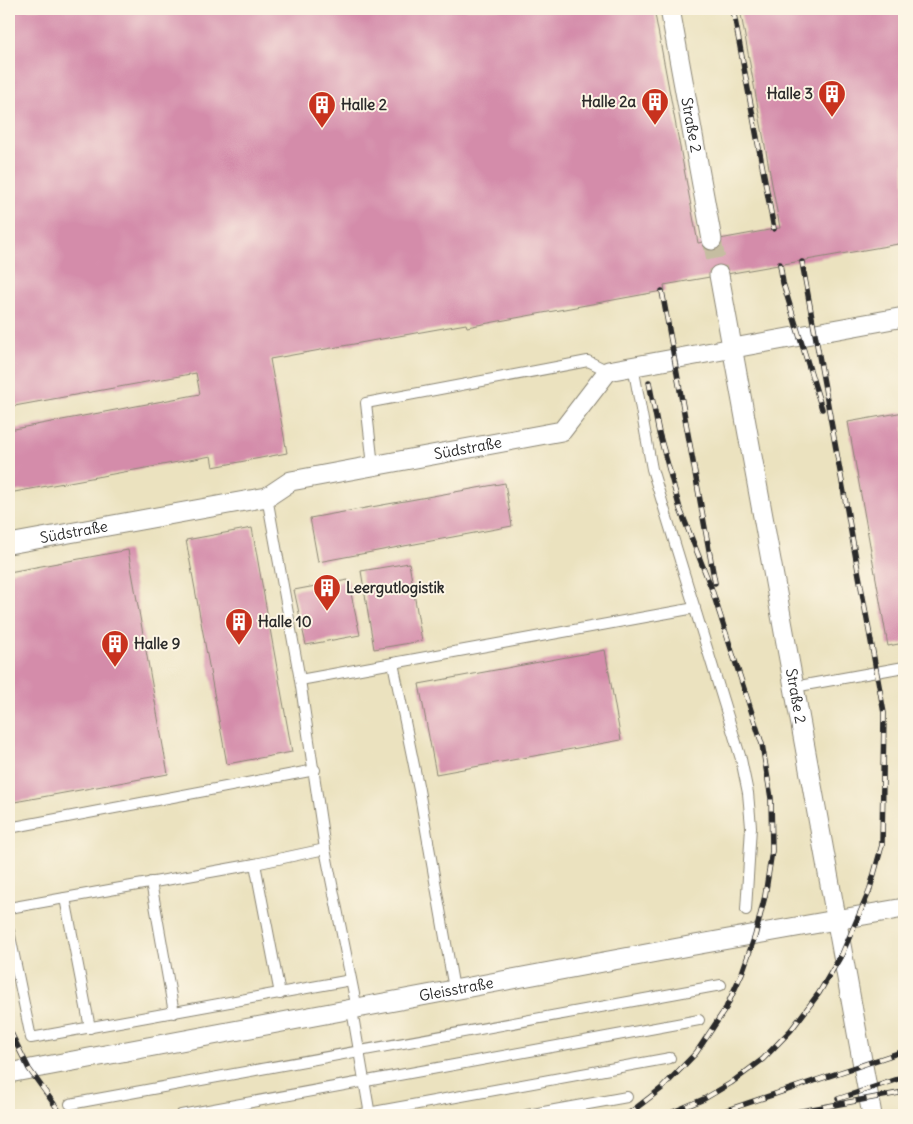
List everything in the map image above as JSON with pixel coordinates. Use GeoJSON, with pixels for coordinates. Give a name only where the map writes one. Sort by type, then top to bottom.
{"type":"FeatureCollection","features":[{"type":"Feature","properties":{"kind":"street","name":"Straße 2"},"geometry":{"type":"LineString","coordinates":[[670,9],[712,240]]}},
{"type":"Feature","properties":{"kind":"street","name":"Straße 2"},"geometry":{"type":"LineString","coordinates":[[719,275],[872,1115]]}},
{"type":"Feature","properties":{"kind":"street"},"geometry":{"type":"LineString","coordinates":[[608,371],[904,317]]}},
{"type":"Feature","properties":{"kind":"street","name":"Südstraße"},"geometry":{"type":"LineString","coordinates":[[9,544],[268,497],[291,481],[562,431],[608,371]]}},
{"type":"Feature","properties":{"kind":"street","name":"Gleisstraße"},"geometry":{"type":"LineString","coordinates":[[9,1073],[688,946],[904,908]]}},
{"type":"Feature","properties":{"kind":"lane"},"geometry":{"type":"LineString","coordinates":[[373,466],[366,403],[588,361],[608,371]]}},
{"type":"Feature","properties":{"kind":"lane"},"geometry":{"type":"LineString","coordinates":[[634,366],[652,469],[741,758],[752,827],[746,910]]}},
{"type":"Feature","properties":{"kind":"lane"},"geometry":{"type":"LineString","coordinates":[[268,497],[315,770],[325,849],[351,980],[359,1051],[370,1114]]}},
{"type":"Feature","properties":{"kind":"lane"},"geometry":{"type":"LineString","coordinates":[[300,680],[695,608]]}},
{"type":"Feature","properties":{"kind":"lane"},"geometry":{"type":"LineString","coordinates":[[393,663],[419,790],[454,990]]}},
{"type":"Feature","properties":{"kind":"lane"},"geometry":{"type":"LineString","coordinates":[[794,687],[904,667]]}},
{"type":"Feature","properties":{"kind":"lane"},"geometry":{"type":"LineString","coordinates":[[9,828],[315,770]]}},
{"type":"Feature","properties":{"kind":"lane"},"geometry":{"type":"LineString","coordinates":[[9,908],[255,864],[325,849]]}},
{"type":"Feature","properties":{"kind":"lane"},"geometry":{"type":"LineString","coordinates":[[255,864],[280,994]]}},
{"type":"Feature","properties":{"kind":"lane"},"geometry":{"type":"LineString","coordinates":[[151,882],[174,1013]]}},
{"type":"Feature","properties":{"kind":"lane"},"geometry":{"type":"LineString","coordinates":[[65,898],[90,1028]]}},
{"type":"Feature","properties":{"kind":"lane"},"geometry":{"type":"LineString","coordinates":[[9,931],[31,1038],[351,980]]}},
{"type":"Feature","properties":{"kind":"lane"},"geometry":{"type":"LineString","coordinates":[[70,1104],[721,985]]}},
{"type":"Feature","properties":{"kind":"lane"},"geometry":{"type":"LineString","coordinates":[[181,1115],[699,1020]]}},
{"type":"Feature","properties":{"kind":"lane"},"geometry":{"type":"LineString","coordinates":[[357,1115],[670,1058]]}},
{"type":"Feature","properties":{"kind":"lane"},"geometry":{"type":"LineString","coordinates":[[527,1115],[627,1097]]}},
{"type":"Feature","properties":{"kind":"building","name":"Halle 2"},"geometry":{"type":"Polygon","coordinates":[[[9,9],[654,9],[698,243],[780,228],[740,9],[904,9],[904,243],[664,285],[665,291],[467,327],[466,324],[270,359],[287,453],[213,467],[211,456],[9,493],[9,430],[200,394],[196,373],[9,407],[9,9]]]}},
{"type":"Feature","properties":{"kind":"building"},"geometry":{"type":"Polygon","coordinates":[[[904,412],[904,643],[888,646],[848,422],[904,412]]]}},
{"type":"Feature","properties":{"kind":"building"},"geometry":{"type":"Polygon","coordinates":[[[505,483],[512,526],[318,562],[310,518],[505,483]]]}},
{"type":"Feature","properties":{"kind":"building","name":"Halle 10"},"geometry":{"type":"Polygon","coordinates":[[[252,528],[292,752],[227,764],[186,540],[252,528]]]}},
{"type":"Feature","properties":{"kind":"building"},"geometry":{"type":"Polygon","coordinates":[[[128,550],[168,774],[9,803],[9,572],[128,550]]]}},
{"type":"Feature","properties":{"kind":"building"},"geometry":{"type":"Polygon","coordinates":[[[409,563],[422,641],[374,649],[361,571],[409,563]]]}},
{"type":"Feature","properties":{"kind":"building","name":"Leergutlogistik"},"geometry":{"type":"Polygon","coordinates":[[[348,580],[360,635],[306,645],[294,590],[348,580]]]}},
{"type":"Feature","properties":{"kind":"building"},"geometry":{"type":"Polygon","coordinates":[[[605,650],[621,740],[436,774],[419,684],[605,650]]]}},
{"type":"Feature","properties":{"kind":"tunnel"},"geometry":{"type":"LineString","coordinates":[[712,240],[719,275]]}},
{"type":"Feature","properties":{"kind":"railway"},"geometry":{"type":"LineString","coordinates":[[733,9],[774,229]]}},
{"type":"Feature","properties":{"kind":"railway"},"geometry":{"type":"LineString","coordinates":[[666,1115],[704,1099],[731,1083],[763,1059],[791,1030],[819,993],[842,954],[869,892],[882,845],[884,713],[802,262]]}},
{"type":"Feature","properties":{"kind":"railway"},"geometry":{"type":"LineString","coordinates":[[780,264],[783,283],[822,409]]}},
{"type":"Feature","properties":{"kind":"railway"},"geometry":{"type":"LineString","coordinates":[[662,291],[715,583]]}},
{"type":"Feature","properties":{"kind":"railway"},"geometry":{"type":"LineString","coordinates":[[627,1115],[662,1088],[696,1053],[726,1008],[742,973],[755,936],[765,896],[772,851],[771,798],[762,744],[711,587],[680,509],[659,433],[649,382]]}},
{"type":"Feature","properties":{"kind":"railway"},"geometry":{"type":"LineString","coordinates":[[9,1029],[29,1069],[62,1115]]}},
{"type":"Feature","properties":{"kind":"railway"},"geometry":{"type":"LineString","coordinates":[[712,1115],[904,1051]]}},
{"type":"Feature","properties":{"kind":"railway"},"geometry":{"type":"LineString","coordinates":[[838,1099],[904,1077]]}},
{"type":"Feature","properties":{"kind":"railway"},"geometry":{"type":"LineString","coordinates":[[780,1115],[904,1092]]}},
{"type":"Feature","properties":{"kind":"place","name":"Halle 3"},"geometry":{"type":"Point","coordinates":[832,118]}},
{"type":"Feature","properties":{"kind":"place","name":"Halle 2a"},"geometry":{"type":"Point","coordinates":[655,126]}},
{"type":"Feature","properties":{"kind":"place","name":"Halle 2"},"geometry":{"type":"Point","coordinates":[322,129]}},
{"type":"Feature","properties":{"kind":"place","name":"Leergutlogistik"},"geometry":{"type":"Point","coordinates":[327,612]}},
{"type":"Feature","properties":{"kind":"place","name":"Halle 10"},"geometry":{"type":"Point","coordinates":[239,646]}},
{"type":"Feature","properties":{"kind":"place","name":"Halle 9"},"geometry":{"type":"Point","coordinates":[115,668]}}]}
